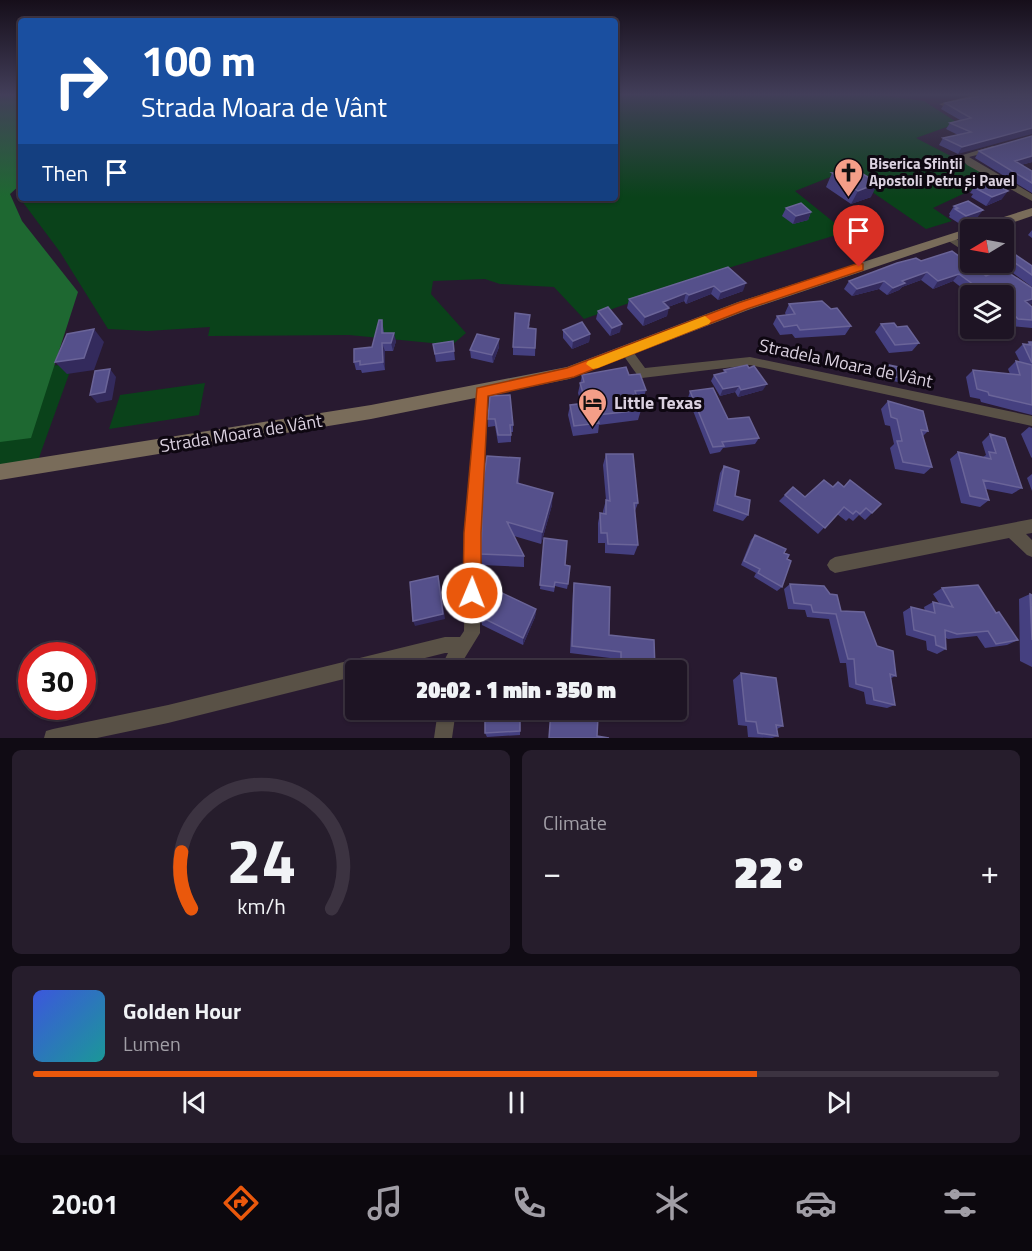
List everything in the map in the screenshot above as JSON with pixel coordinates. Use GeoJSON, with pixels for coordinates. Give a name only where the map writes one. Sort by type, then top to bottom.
{"type":"FeatureCollection","features":[{"type":"Feature","properties":{"kind":"main road"},"geometry":{"type":"LineString","coordinates":[[1010,219],[1032,212]]}},
{"type":"Feature","properties":{"kind":"main road","name":"Strada Moara de Vânt"},"geometry":{"type":"LineString","coordinates":[[0,472],[482,392],[569,373],[743,306],[960,234]]}},
{"type":"Feature","properties":{"kind":"street"},"geometry":{"type":"LineString","coordinates":[[997,147],[963,156],[970,163],[1032,198]]}},
{"type":"Feature","properties":{"kind":"street"},"geometry":{"type":"LineString","coordinates":[[950,238],[960,245]]}},
{"type":"Feature","properties":{"kind":"street"},"geometry":{"type":"LineString","coordinates":[[1001,273],[1032,295]]}},
{"type":"Feature","properties":{"kind":"street","name":"Stradela Moara de Vânt"},"geometry":{"type":"LineString","coordinates":[[627,352],[642,373],[750,362],[1032,421]]}},
{"type":"Feature","properties":{"kind":"street"},"geometry":{"type":"LineString","coordinates":[[454,660],[472,633],[473,533],[482,392]]}},
{"type":"Feature","properties":{"kind":"street"},"geometry":{"type":"LineString","coordinates":[[835,566],[1032,526]]}},
{"type":"Feature","properties":{"kind":"street"},"geometry":{"type":"LineString","coordinates":[[1011,530],[1032,550]]}},
{"type":"Feature","properties":{"kind":"street"},"geometry":{"type":"LineString","coordinates":[[53,738],[168,714],[445,645],[464,645]]}},
{"type":"Feature","properties":{"kind":"street"},"geometry":{"type":"LineString","coordinates":[[443,738],[446,720]]}},
{"type":"Feature","properties":{"kind":"green space"},"geometry":{"type":"Polygon","coordinates":[[[0,128],[18,128],[18,187],[10,194],[22,221],[78,292],[31,438],[0,442],[0,128]]]}},
{"type":"Feature","properties":{"kind":"green space"},"geometry":{"type":"Polygon","coordinates":[[[618,128],[943,128],[916,138],[995,179],[933,208],[952,221],[926,229],[843,172],[795,191],[846,232],[725,269],[584,319],[554,287],[500,284],[485,279],[433,281],[431,294],[466,333],[452,345],[349,335],[208,336],[210,327],[148,331],[108,329],[60,252],[22,201],[618,201],[618,128]]]}},
{"type":"Feature","properties":{"kind":"green space"},"geometry":{"type":"Polygon","coordinates":[[[73,363],[36,466],[0,472],[0,373],[73,363]]]}},
{"type":"Feature","properties":{"kind":"green space"},"geometry":{"type":"Polygon","coordinates":[[[205,383],[199,415],[109,429],[120,395],[205,383]]]}},
{"type":"Feature","properties":{"kind":"building"},"geometry":{"type":"Polygon","coordinates":[[[963,128],[1030,128],[962,147],[943,138],[971,132],[963,128]]]}},
{"type":"Feature","properties":{"kind":"building"},"geometry":{"type":"Polygon","coordinates":[[[1032,136],[1032,156],[1015,161],[1032,171],[1032,183],[979,151],[1032,136]]]}},
{"type":"Feature","properties":{"kind":"building"},"geometry":{"type":"Polygon","coordinates":[[[853,168],[878,183],[858,191],[832,173],[852,174],[853,168]]]}},
{"type":"Feature","properties":{"kind":"building"},"geometry":{"type":"Polygon","coordinates":[[[987,180],[1008,191],[992,197],[977,189],[981,187],[976,184],[987,180]]]}},
{"type":"Feature","properties":{"kind":"building"},"geometry":{"type":"Polygon","coordinates":[[[968,201],[983,210],[966,216],[955,209],[958,208],[954,206],[968,201]]]}},
{"type":"Feature","properties":{"kind":"building"},"geometry":{"type":"Polygon","coordinates":[[[801,203],[811,212],[796,216],[786,208],[801,203]]]}},
{"type":"Feature","properties":{"kind":"building"},"geometry":{"type":"Polygon","coordinates":[[[857,210],[878,226],[866,230],[844,214],[857,210]]]}},
{"type":"Feature","properties":{"kind":"building"},"geometry":{"type":"Polygon","coordinates":[[[952,251],[960,257],[960,273],[982,273],[986,276],[993,273],[1009,273],[1032,288],[1032,299],[1025,301],[1032,307],[1032,320],[1018,319],[1014,315],[1014,285],[974,285],[959,274],[938,281],[927,272],[902,281],[905,283],[893,288],[884,281],[857,289],[849,281],[897,263],[916,258],[921,261],[952,251]]]}},
{"type":"Feature","properties":{"kind":"building"},"geometry":{"type":"Polygon","coordinates":[[[1014,254],[1032,266],[1032,275],[1014,262],[1014,254]]]}},
{"type":"Feature","properties":{"kind":"building"},"geometry":{"type":"Polygon","coordinates":[[[728,267],[746,283],[721,292],[714,286],[689,295],[686,293],[663,302],[669,308],[645,317],[629,299],[728,267]]]}},
{"type":"Feature","properties":{"kind":"building"},"geometry":{"type":"Polygon","coordinates":[[[822,301],[831,309],[837,308],[851,326],[800,330],[797,325],[784,327],[777,316],[795,314],[789,304],[822,301]]]}},
{"type":"Feature","properties":{"kind":"building"},"geometry":{"type":"Polygon","coordinates":[[[608,307],[622,324],[612,328],[598,311],[608,307]]]}},
{"type":"Feature","properties":{"kind":"building"},"geometry":{"type":"Polygon","coordinates":[[[515,313],[530,315],[528,328],[536,329],[535,348],[513,347],[515,313]]]}},
{"type":"Feature","properties":{"kind":"building"},"geometry":{"type":"Polygon","coordinates":[[[379,320],[382,320],[382,333],[394,333],[391,343],[382,343],[383,362],[360,365],[360,361],[354,362],[354,349],[372,347],[379,320]]]}},
{"type":"Feature","properties":{"kind":"building"},"geometry":{"type":"Polygon","coordinates":[[[582,322],[590,334],[573,341],[563,330],[582,322]]]}},
{"type":"Feature","properties":{"kind":"building"},"geometry":{"type":"Polygon","coordinates":[[[894,323],[897,327],[907,326],[919,343],[895,345],[881,324],[894,323]]]}},
{"type":"Feature","properties":{"kind":"building"},"geometry":{"type":"Polygon","coordinates":[[[94,329],[84,358],[55,362],[67,334],[94,329]]]}},
{"type":"Feature","properties":{"kind":"building"},"geometry":{"type":"Polygon","coordinates":[[[477,334],[499,339],[492,355],[470,350],[477,334]]]}},
{"type":"Feature","properties":{"kind":"building"},"geometry":{"type":"Polygon","coordinates":[[[453,341],[454,351],[435,354],[433,344],[453,341]]]}},
{"type":"Feature","properties":{"kind":"building"},"geometry":{"type":"Polygon","coordinates":[[[1029,342],[1032,342],[1032,363],[1023,344],[1031,345],[1029,342]]]}},
{"type":"Feature","properties":{"kind":"building"},"geometry":{"type":"Polygon","coordinates":[[[1016,361],[1032,365],[1032,405],[989,395],[988,392],[977,389],[973,370],[1020,375],[1016,361]]]}},
{"type":"Feature","properties":{"kind":"building"},"geometry":{"type":"Polygon","coordinates":[[[747,365],[749,368],[754,366],[767,384],[741,390],[739,386],[723,389],[714,375],[726,372],[724,370],[747,365]]]}},
{"type":"Feature","properties":{"kind":"building"},"geometry":{"type":"Polygon","coordinates":[[[889,365],[903,368],[905,379],[892,376],[889,365]]]}},
{"type":"Feature","properties":{"kind":"building"},"geometry":{"type":"Polygon","coordinates":[[[626,367],[629,375],[640,374],[646,390],[635,391],[641,410],[597,415],[599,423],[574,426],[570,405],[586,403],[580,383],[584,382],[582,375],[626,367]]]}},
{"type":"Feature","properties":{"kind":"building"},"geometry":{"type":"Polygon","coordinates":[[[110,369],[105,392],[90,395],[95,371],[110,369]]]}},
{"type":"Feature","properties":{"kind":"building"},"geometry":{"type":"Polygon","coordinates":[[[713,388],[728,419],[749,417],[759,438],[722,442],[724,446],[713,447],[690,391],[713,388]]]}},
{"type":"Feature","properties":{"kind":"building"},"geometry":{"type":"Polygon","coordinates":[[[510,395],[513,425],[510,425],[511,435],[498,435],[495,419],[488,419],[490,396],[510,395]]]}},
{"type":"Feature","properties":{"kind":"building"},"geometry":{"type":"Polygon","coordinates":[[[888,401],[923,411],[928,431],[921,430],[932,467],[903,462],[897,441],[902,441],[897,419],[891,417],[888,401]]]}},
{"type":"Feature","properties":{"kind":"building"},"geometry":{"type":"Polygon","coordinates":[[[990,434],[1005,438],[1022,488],[983,480],[989,500],[970,496],[958,452],[991,459],[989,452],[996,453],[990,434]]]}},
{"type":"Feature","properties":{"kind":"building"},"geometry":{"type":"Polygon","coordinates":[[[606,454],[633,454],[638,503],[634,503],[638,545],[608,544],[607,533],[601,533],[600,513],[606,514],[606,500],[610,501],[606,454]]]}},
{"type":"Feature","properties":{"kind":"building"},"geometry":{"type":"Polygon","coordinates":[[[487,456],[520,458],[517,483],[553,493],[542,532],[507,522],[524,556],[481,554],[483,481],[487,456]]]}},
{"type":"Feature","properties":{"kind":"building"},"geometry":{"type":"Polygon","coordinates":[[[724,466],[739,471],[735,496],[750,500],[748,515],[717,504],[724,466]]]}},
{"type":"Feature","properties":{"kind":"building"},"geometry":{"type":"Polygon","coordinates":[[[824,480],[833,487],[838,482],[844,487],[850,480],[881,504],[872,513],[866,508],[860,514],[856,511],[853,514],[844,507],[825,528],[785,495],[793,487],[805,497],[824,480]]]}},
{"type":"Feature","properties":{"kind":"building"},"geometry":{"type":"Polygon","coordinates":[[[755,535],[786,549],[784,553],[789,555],[787,559],[791,561],[782,587],[758,573],[760,569],[744,561],[755,535]]]}},
{"type":"Feature","properties":{"kind":"building"},"geometry":{"type":"Polygon","coordinates":[[[544,538],[567,541],[565,565],[570,566],[568,584],[555,582],[554,587],[540,585],[544,538]]]}},
{"type":"Feature","properties":{"kind":"building"},"geometry":{"type":"Polygon","coordinates":[[[438,576],[443,614],[413,621],[410,582],[438,576]]]}},
{"type":"Feature","properties":{"kind":"building"},"geometry":{"type":"Polygon","coordinates":[[[574,583],[610,587],[609,635],[654,640],[655,660],[621,660],[621,652],[572,646],[574,583]]]}},
{"type":"Feature","properties":{"kind":"building"},"geometry":{"type":"Polygon","coordinates":[[[790,584],[824,586],[830,594],[837,595],[841,611],[864,612],[877,646],[893,651],[896,676],[890,674],[895,705],[874,700],[872,688],[856,684],[854,659],[848,659],[836,614],[813,612],[811,605],[794,603],[790,584]]]}},
{"type":"Feature","properties":{"kind":"building"},"geometry":{"type":"Polygon","coordinates":[[[978,585],[996,613],[999,612],[1018,640],[996,644],[988,631],[957,634],[945,630],[946,649],[936,645],[935,636],[914,630],[911,607],[935,613],[933,602],[953,607],[942,588],[978,585]]]}},
{"type":"Feature","properties":{"kind":"building"},"geometry":{"type":"Polygon","coordinates":[[[486,592],[497,598],[500,592],[536,609],[523,638],[481,617],[481,602],[486,592]]]}},
{"type":"Feature","properties":{"kind":"building"},"geometry":{"type":"Polygon","coordinates":[[[1030,594],[1032,595],[1032,640],[1030,594]]]}},
{"type":"Feature","properties":{"kind":"building"},"geometry":{"type":"Polygon","coordinates":[[[741,673],[776,678],[783,726],[776,725],[778,736],[758,733],[756,722],[746,721],[741,673]]]}},
{"type":"Feature","properties":{"kind":"building"},"geometry":{"type":"Polygon","coordinates":[[[485,720],[520,720],[520,731],[485,733],[485,720]]]}},
{"type":"Feature","properties":{"kind":"building"},"geometry":{"type":"Polygon","coordinates":[[[550,720],[598,720],[597,736],[609,738],[549,738],[550,720]]]}},
{"type":"Feature","properties":{"kind":"slow traffic"},"geometry":{"type":"LineString","coordinates":[[593,364],[705,321]]}},
{"type":"Feature","properties":{"kind":"place","name":"Biserica Sfinții Apostoli Petru și Pavel"},"geometry":{"type":"Point","coordinates":[848,198]}},
{"type":"Feature","properties":{"kind":"place","name":"Little Texas"},"geometry":{"type":"Point","coordinates":[593,428]}},
{"type":"Feature","properties":{"kind":"route"},"geometry":{"type":"LineString","coordinates":[[472,593],[473,533],[482,392],[569,373],[743,306],[859,267]]}}]}
